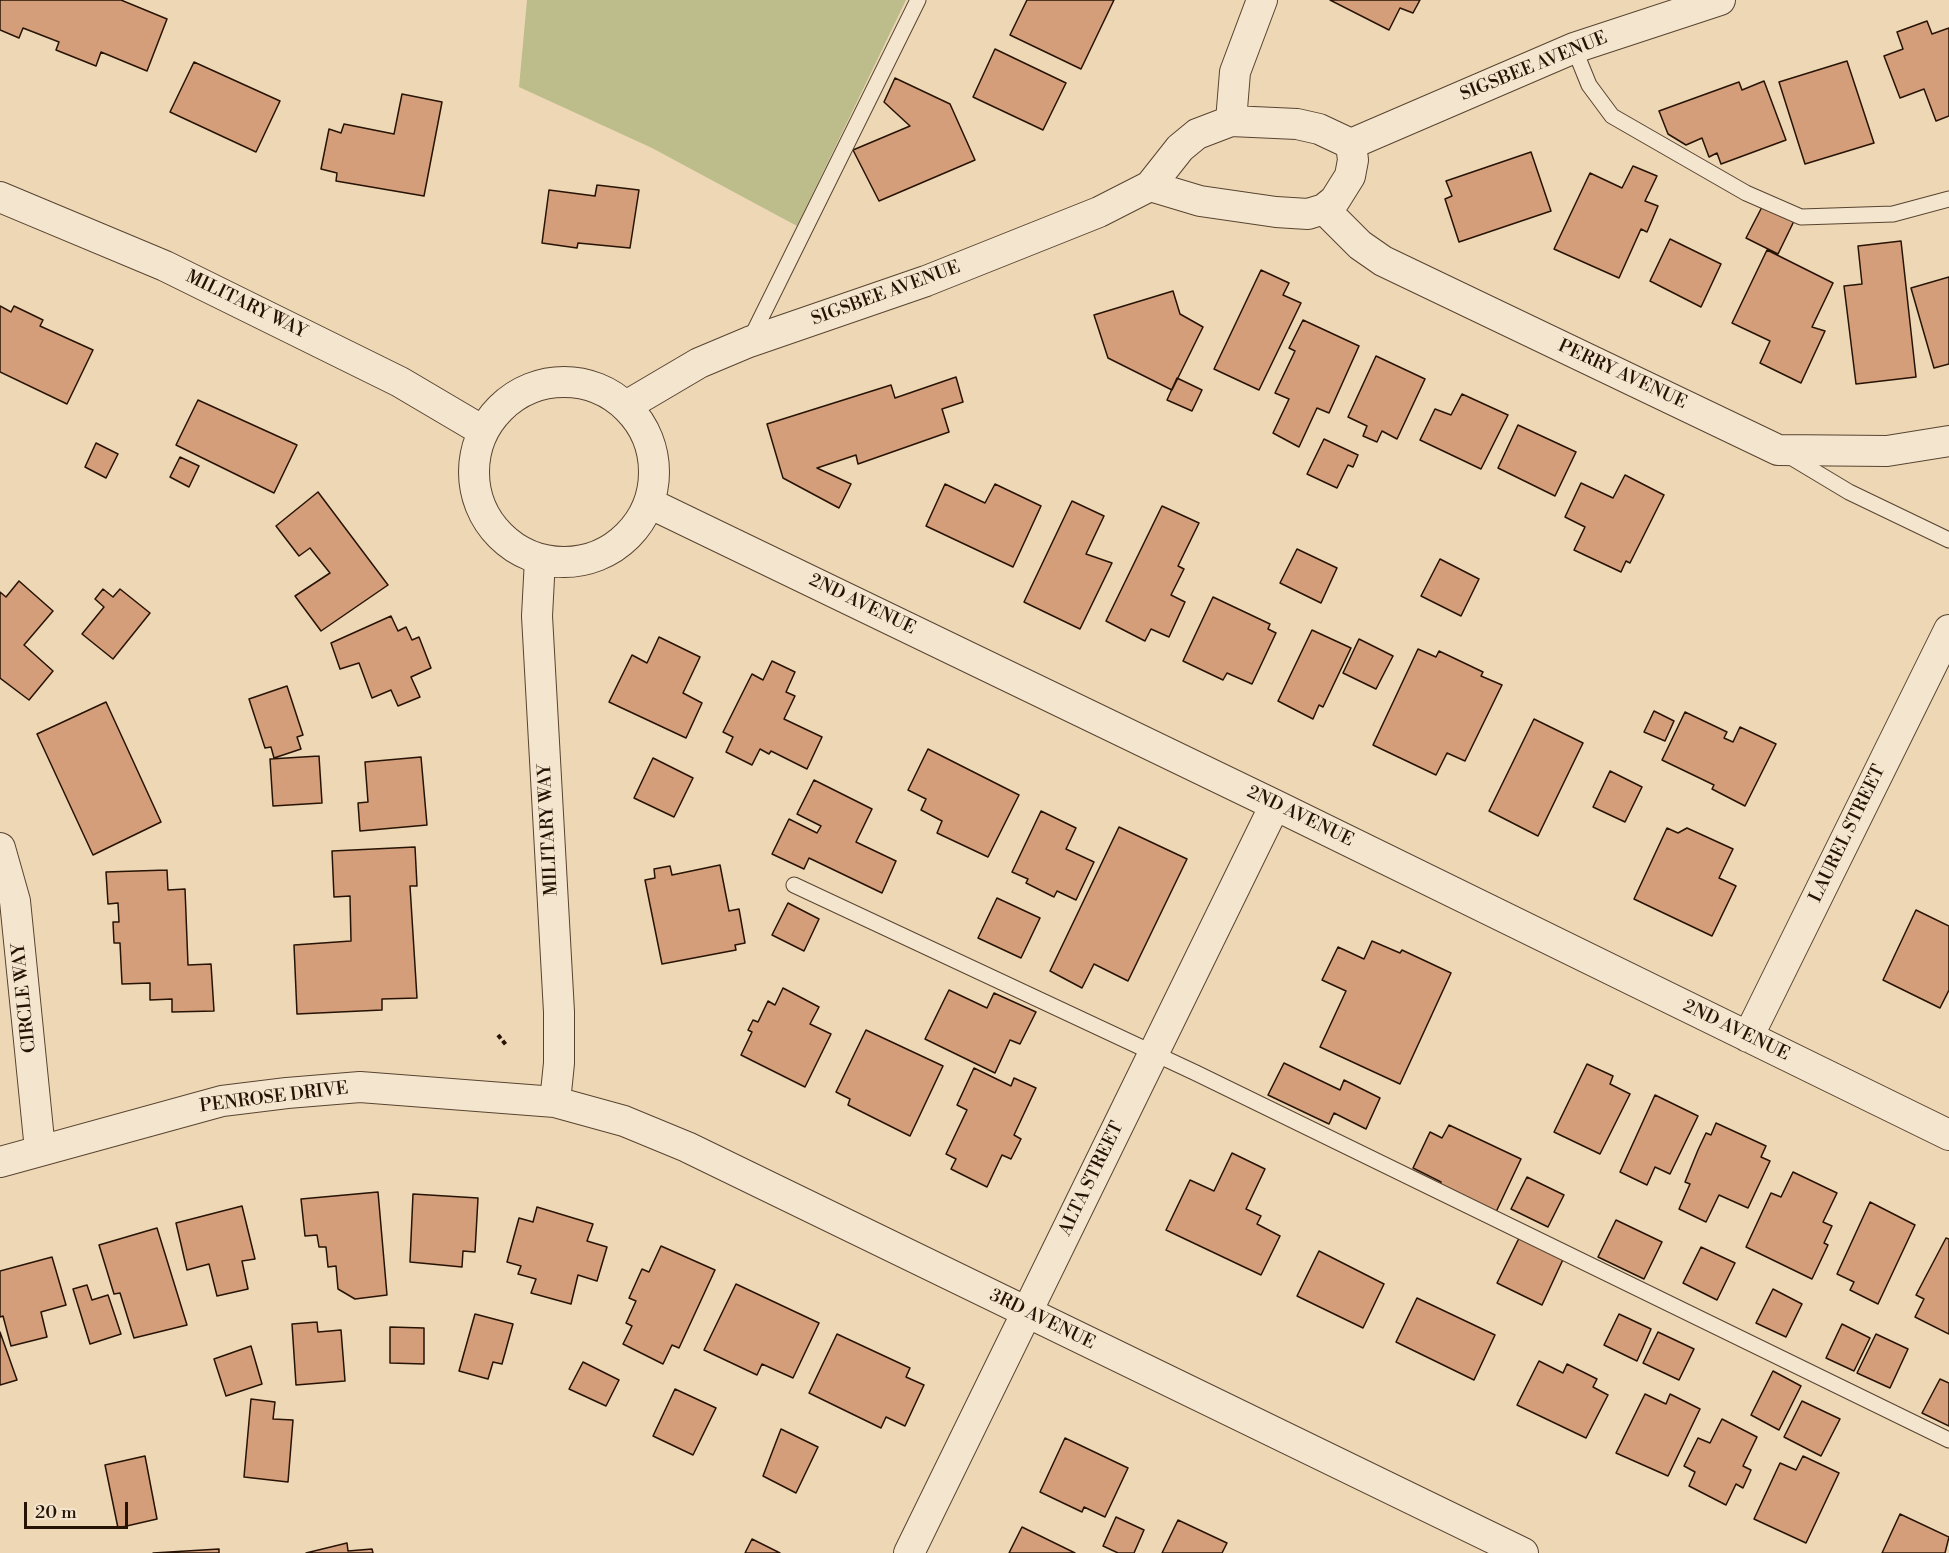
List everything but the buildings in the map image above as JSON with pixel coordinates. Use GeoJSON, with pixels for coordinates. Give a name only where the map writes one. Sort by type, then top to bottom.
{"type":"FeatureCollection","features":[{"type":"Feature","properties":{"kind":"street"},"geometry":{"type":"LineString","coordinates":[[1231,121],[1235,72],[1262,0]]}},
{"type":"Feature","properties":{"kind":"street","name":"SIGSBEE AVENUE"},"geometry":{"type":"LineString","coordinates":[[626,406],[699,363],[749,342],[926,281],[1099,212],[1150,186],[1180,148],[1197,134],[1231,121],[1297,124],[1319,129],[1350,144],[1574,48],[1720,0]]}},
{"type":"Feature","properties":{"kind":"street"},"geometry":{"type":"LineString","coordinates":[[1150,186],[1200,201],[1276,212],[1308,214],[1324,209],[1335,200],[1350,176],[1353,160],[1350,144]]}},
{"type":"Feature","properties":{"kind":"street","name":"MILITARY WAY"},"geometry":{"type":"LineString","coordinates":[[0,197],[176,271],[365,364],[483,431]]}},
{"type":"Feature","properties":{"kind":"street","name":"PERRY AVENUE"},"geometry":{"type":"LineString","coordinates":[[1324,209],[1353,239],[1383,261],[1778,450],[1887,451],[1949,441]]}},
{"type":"Feature","properties":{"kind":"street"},"geometry":{"type":"LineString","coordinates":[[576,382],[603,390],[626,406],[642,427],[652,451],[654,477],[649,503],[638,522],[624,539],[599,555],[570,562],[540,559],[512,545],[489,522],[476,493],[474,461],[483,431],[499,408],[522,392],[548,383],[576,382]]}},
{"type":"Feature","properties":{"kind":"street","name":"2ND AVENUE"},"geometry":{"type":"LineString","coordinates":[[649,503],[1275,805],[1949,1135]]}},
{"type":"Feature","properties":{"kind":"street","name":"MILITARY WAY"},"geometry":{"type":"LineString","coordinates":[[540,559],[537,616],[559,1012],[559,1063],[555,1102]]}},
{"type":"Feature","properties":{"kind":"street","name":"LAUREL STREET"},"geometry":{"type":"LineString","coordinates":[[1748,1037],[1949,630]]}},
{"type":"Feature","properties":{"kind":"street","name":"ALTA STREET"},"geometry":{"type":"LineString","coordinates":[[909,1553],[1275,805]]}},
{"type":"Feature","properties":{"kind":"street","name":"CIRCLE WAY"},"geometry":{"type":"LineString","coordinates":[[0,848],[7,866],[15,901],[40,1150]]}},
{"type":"Feature","properties":{"kind":"street","name":"PENROSE DRIVE"},"geometry":{"type":"LineString","coordinates":[[0,1162],[222,1101],[287,1093],[360,1087],[555,1102]]}},
{"type":"Feature","properties":{"kind":"street","name":"3RD AVENUE"},"geometry":{"type":"LineString","coordinates":[[555,1102],[624,1121],[687,1148],[1523,1553]]}},
{"type":"Feature","properties":{"kind":"lane"},"geometry":{"type":"LineString","coordinates":[[749,342],[918,0]]}},
{"type":"Feature","properties":{"kind":"lane"},"geometry":{"type":"LineString","coordinates":[[1574,48],[1589,85],[1612,116],[1746,193],[1801,217],[1893,214],[1949,199]]}},
{"type":"Feature","properties":{"kind":"lane"},"geometry":{"type":"LineString","coordinates":[[1778,450],[1849,492],[1949,540]]}},
{"type":"Feature","properties":{"kind":"lane"},"geometry":{"type":"LineString","coordinates":[[794,885],[1154,1054],[1949,1440]]}},
{"type":"Feature","properties":{"kind":"path"},"geometry":{"type":"LineString","coordinates":[[498,1035],[506,1045]]}},
{"type":"Feature","properties":{"kind":"green space"},"geometry":{"type":"Polygon","coordinates":[[[527,0],[906,0],[797,226],[652,148],[519,87],[527,0]]]}}]}
